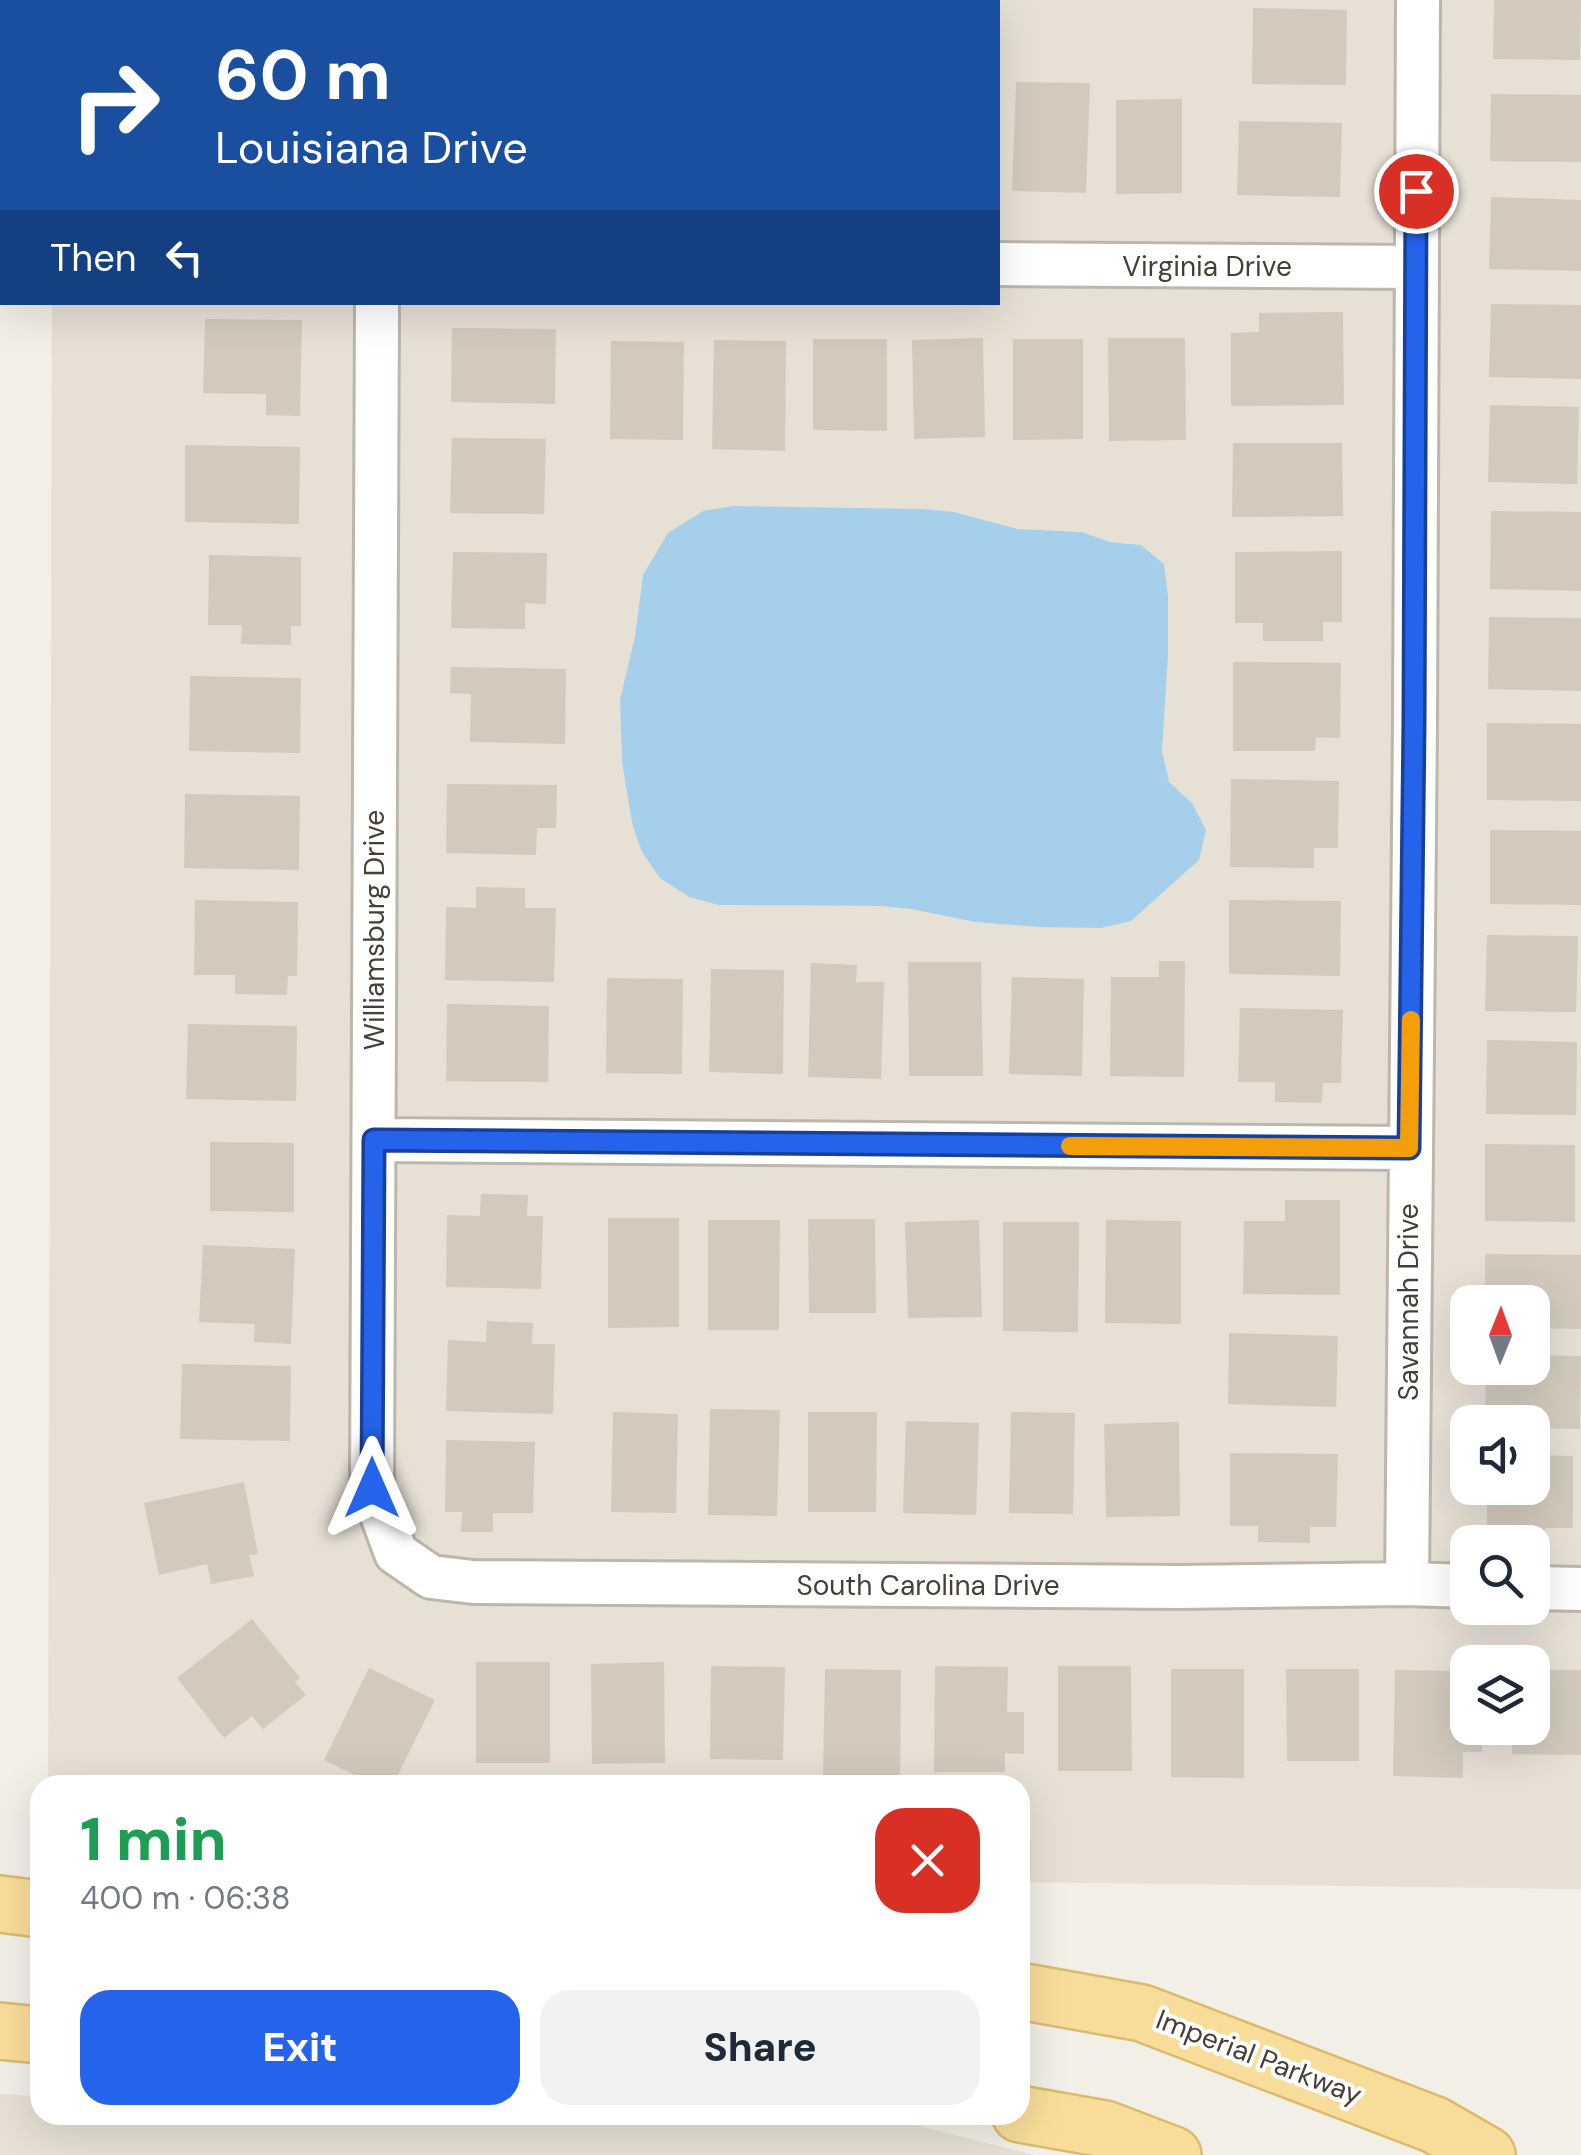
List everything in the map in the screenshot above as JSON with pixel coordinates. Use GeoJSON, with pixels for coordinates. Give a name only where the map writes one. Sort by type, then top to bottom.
{"type":"FeatureCollection","features":[{"type":"Feature","properties":{"kind":"main road"},"geometry":{"type":"LineString","coordinates":[[0,1904],[30,1908]]}},
{"type":"Feature","properties":{"kind":"main road","name":"Imperial Parkway"},"geometry":{"type":"LineString","coordinates":[[1030,1992],[1142,2013],[1435,2125],[1486,2155]]}},
{"type":"Feature","properties":{"kind":"main road"},"geometry":{"type":"LineString","coordinates":[[0,2032],[30,2034]]}},
{"type":"Feature","properties":{"kind":"main road"},"geometry":{"type":"LineString","coordinates":[[1030,2116],[1105,2129],[1173,2155]]}},
{"type":"Feature","properties":{"kind":"street","name":"Savannah Drive"},"geometry":{"type":"LineString","coordinates":[[1406,1584],[1418,0]]}},
{"type":"Feature","properties":{"kind":"street","name":"Virginia Drive"},"geometry":{"type":"LineString","coordinates":[[1000,264],[1416,267]]}},
{"type":"Feature","properties":{"kind":"street","name":"Williamsburg Drive"},"geometry":{"type":"LineString","coordinates":[[377,305],[372,1488],[396,1553]]}},
{"type":"Feature","properties":{"kind":"street"},"geometry":{"type":"LineString","coordinates":[[374,1140],[1409,1148]]}},
{"type":"Feature","properties":{"kind":"street","name":"South Carolina Drive"},"geometry":{"type":"LineString","coordinates":[[396,1553],[430,1577],[473,1582],[1450,1585]]}},
{"type":"Feature","properties":{"kind":"street"},"geometry":{"type":"LineString","coordinates":[[1550,1588],[1581,1589]]}},
{"type":"Feature","properties":{"kind":"shaded area"},"geometry":{"type":"Polygon","coordinates":[[[1000,0],[1581,0],[1581,1889],[1030,1882],[1030,1775],[48,1775],[52,305],[1000,305],[1000,0]],[[954,512],[643,575],[635,636],[620,700],[622,762],[632,823],[719,905],[881,906],[975,922],[1037,927],[1192,803],[1168,782],[1162,751],[1168,656],[1164,564],[1141,545],[1110,542],[1082,532],[1018,529],[954,512]]]}},
{"type":"Feature","properties":{"kind":"shaded area"},"geometry":{"type":"Polygon","coordinates":[[[0,2094],[30,2096],[30,2125],[916,2125],[1034,2155],[0,2155],[0,2094]]]}},
{"type":"Feature","properties":{"kind":"water"},"geometry":{"type":"Polygon","coordinates":[[[734,506],[923,509],[954,512],[1018,529],[1082,532],[1110,542],[1141,545],[1164,564],[1168,656],[1162,751],[1169,782],[1192,803],[1206,830],[1199,860],[1131,921],[1101,928],[975,922],[881,906],[719,905],[689,897],[660,878],[642,852],[632,823],[622,762],[620,700],[635,636],[643,575],[668,533],[703,511],[734,506]]]}},
{"type":"Feature","properties":{"kind":"building"},"geometry":{"type":"Polygon","coordinates":[[[1494,0],[1581,0],[1580,60],[1493,59],[1494,0]]]}},
{"type":"Feature","properties":{"kind":"building"},"geometry":{"type":"Polygon","coordinates":[[[1253,8],[1347,10],[1346,85],[1252,84],[1253,8]]]}},
{"type":"Feature","properties":{"kind":"building"},"geometry":{"type":"Polygon","coordinates":[[[1016,82],[1090,83],[1086,193],[1012,191],[1016,82]]]}},
{"type":"Feature","properties":{"kind":"building"},"geometry":{"type":"Polygon","coordinates":[[[1491,94],[1581,95],[1581,162],[1490,161],[1491,94]]]}},
{"type":"Feature","properties":{"kind":"building"},"geometry":{"type":"Polygon","coordinates":[[[1182,99],[1182,193],[1116,194],[1116,100],[1182,99]]]}},
{"type":"Feature","properties":{"kind":"building"},"geometry":{"type":"Polygon","coordinates":[[[1239,121],[1342,123],[1340,197],[1237,195],[1239,121]]]}},
{"type":"Feature","properties":{"kind":"building"},"geometry":{"type":"Polygon","coordinates":[[[1491,197],[1581,200],[1581,271],[1489,269],[1491,197]]]}},
{"type":"Feature","properties":{"kind":"building"},"geometry":{"type":"Polygon","coordinates":[[[1491,304],[1581,305],[1581,379],[1489,377],[1491,304]]]}},
{"type":"Feature","properties":{"kind":"building"},"geometry":{"type":"Polygon","coordinates":[[[1343,312],[1344,405],[1231,406],[1231,333],[1259,332],[1259,313],[1343,312]]]}},
{"type":"Feature","properties":{"kind":"building"},"geometry":{"type":"Polygon","coordinates":[[[205,319],[302,320],[300,416],[266,415],[266,394],[203,393],[205,319]]]}},
{"type":"Feature","properties":{"kind":"building"},"geometry":{"type":"Polygon","coordinates":[[[452,328],[556,329],[555,404],[451,402],[452,328]]]}},
{"type":"Feature","properties":{"kind":"building"},"geometry":{"type":"Polygon","coordinates":[[[983,338],[985,437],[914,439],[912,340],[983,338]]]}},
{"type":"Feature","properties":{"kind":"building"},"geometry":{"type":"Polygon","coordinates":[[[1108,338],[1185,338],[1186,440],[1109,441],[1108,338]]]}},
{"type":"Feature","properties":{"kind":"building"},"geometry":{"type":"Polygon","coordinates":[[[813,339],[887,339],[887,431],[813,430],[813,339]]]}},
{"type":"Feature","properties":{"kind":"building"},"geometry":{"type":"Polygon","coordinates":[[[1013,339],[1083,339],[1083,439],[1013,440],[1013,339]]]}},
{"type":"Feature","properties":{"kind":"building"},"geometry":{"type":"Polygon","coordinates":[[[714,340],[786,341],[785,451],[712,449],[714,340]]]}},
{"type":"Feature","properties":{"kind":"building"},"geometry":{"type":"Polygon","coordinates":[[[611,341],[684,342],[683,440],[610,439],[611,341]]]}},
{"type":"Feature","properties":{"kind":"building"},"geometry":{"type":"Polygon","coordinates":[[[1490,405],[1579,407],[1577,484],[1488,482],[1490,405]]]}},
{"type":"Feature","properties":{"kind":"building"},"geometry":{"type":"Polygon","coordinates":[[[452,438],[546,439],[544,514],[450,513],[452,438]]]}},
{"type":"Feature","properties":{"kind":"building"},"geometry":{"type":"Polygon","coordinates":[[[1233,443],[1342,443],[1343,516],[1232,517],[1233,443]]]}},
{"type":"Feature","properties":{"kind":"building"},"geometry":{"type":"Polygon","coordinates":[[[185,445],[300,447],[299,524],[185,522],[185,445]]]}},
{"type":"Feature","properties":{"kind":"building"},"geometry":{"type":"Polygon","coordinates":[[[1491,511],[1581,512],[1581,591],[1490,589],[1491,511]]]}},
{"type":"Feature","properties":{"kind":"building"},"geometry":{"type":"Polygon","coordinates":[[[1342,551],[1342,622],[1323,622],[1323,641],[1263,641],[1263,623],[1235,623],[1235,552],[1342,551]]]}},
{"type":"Feature","properties":{"kind":"building"},"geometry":{"type":"Polygon","coordinates":[[[453,552],[547,553],[546,604],[525,603],[525,629],[451,628],[453,552]]]}},
{"type":"Feature","properties":{"kind":"building"},"geometry":{"type":"Polygon","coordinates":[[[209,555],[301,557],[301,626],[291,626],[291,645],[241,644],[242,625],[208,625],[209,555]]]}},
{"type":"Feature","properties":{"kind":"building"},"geometry":{"type":"Polygon","coordinates":[[[1489,617],[1581,618],[1581,691],[1488,689],[1489,617]]]}},
{"type":"Feature","properties":{"kind":"building"},"geometry":{"type":"Polygon","coordinates":[[[1233,662],[1341,663],[1340,738],[1316,737],[1315,751],[1233,751],[1233,662]]]}},
{"type":"Feature","properties":{"kind":"building"},"geometry":{"type":"Polygon","coordinates":[[[451,667],[566,669],[565,744],[470,742],[471,694],[450,693],[451,667]]]}},
{"type":"Feature","properties":{"kind":"building"},"geometry":{"type":"Polygon","coordinates":[[[190,676],[301,678],[300,753],[189,751],[190,676]]]}},
{"type":"Feature","properties":{"kind":"building"},"geometry":{"type":"Polygon","coordinates":[[[1487,723],[1581,724],[1581,801],[1487,800],[1487,723]]]}},
{"type":"Feature","properties":{"kind":"building"},"geometry":{"type":"Polygon","coordinates":[[[1231,779],[1339,781],[1338,848],[1314,848],[1314,868],[1230,867],[1231,779]]]}},
{"type":"Feature","properties":{"kind":"building"},"geometry":{"type":"Polygon","coordinates":[[[447,784],[557,785],[556,828],[537,828],[536,855],[446,853],[447,784]]]}},
{"type":"Feature","properties":{"kind":"building"},"geometry":{"type":"Polygon","coordinates":[[[185,794],[300,796],[299,870],[184,868],[185,794]]]}},
{"type":"Feature","properties":{"kind":"building"},"geometry":{"type":"Polygon","coordinates":[[[1490,830],[1581,831],[1581,905],[1490,904],[1490,830]]]}},
{"type":"Feature","properties":{"kind":"building"},"geometry":{"type":"Polygon","coordinates":[[[476,887],[525,888],[525,908],[556,908],[554,982],[445,980],[446,907],[476,908],[476,887]]]}},
{"type":"Feature","properties":{"kind":"building"},"geometry":{"type":"Polygon","coordinates":[[[195,900],[298,902],[297,976],[288,976],[287,995],[235,994],[235,975],[194,975],[195,900]]]}},
{"type":"Feature","properties":{"kind":"building"},"geometry":{"type":"Polygon","coordinates":[[[1229,900],[1341,901],[1340,976],[1229,974],[1229,900]]]}},
{"type":"Feature","properties":{"kind":"building"},"geometry":{"type":"Polygon","coordinates":[[[1487,935],[1578,936],[1576,1012],[1485,1011],[1487,935]]]}},
{"type":"Feature","properties":{"kind":"building"},"geometry":{"type":"Polygon","coordinates":[[[1159,961],[1185,961],[1184,1077],[1110,1076],[1111,977],[1159,977],[1159,961]]]}},
{"type":"Feature","properties":{"kind":"building"},"geometry":{"type":"Polygon","coordinates":[[[908,962],[981,962],[983,1076],[909,1076],[908,962]]]}},
{"type":"Feature","properties":{"kind":"building"},"geometry":{"type":"Polygon","coordinates":[[[811,963],[857,965],[856,982],[884,982],[881,1079],[808,1077],[811,963]]]}},
{"type":"Feature","properties":{"kind":"building"},"geometry":{"type":"Polygon","coordinates":[[[711,969],[784,970],[783,1074],[709,1072],[711,969]]]}},
{"type":"Feature","properties":{"kind":"building"},"geometry":{"type":"Polygon","coordinates":[[[1012,977],[1084,979],[1082,1076],[1009,1074],[1012,977]]]}},
{"type":"Feature","properties":{"kind":"building"},"geometry":{"type":"Polygon","coordinates":[[[607,978],[683,979],[682,1074],[606,1073],[607,978]]]}},
{"type":"Feature","properties":{"kind":"building"},"geometry":{"type":"Polygon","coordinates":[[[447,1004],[549,1006],[548,1082],[446,1081],[447,1004]]]}},
{"type":"Feature","properties":{"kind":"building"},"geometry":{"type":"Polygon","coordinates":[[[1240,1008],[1343,1010],[1341,1083],[1323,1083],[1322,1103],[1275,1102],[1275,1082],[1238,1082],[1240,1008]]]}},
{"type":"Feature","properties":{"kind":"building"},"geometry":{"type":"Polygon","coordinates":[[[188,1024],[297,1026],[296,1101],[186,1099],[188,1024]]]}},
{"type":"Feature","properties":{"kind":"building"},"geometry":{"type":"Polygon","coordinates":[[[1487,1040],[1577,1042],[1576,1115],[1486,1114],[1487,1040]]]}},
{"type":"Feature","properties":{"kind":"building"},"geometry":{"type":"Polygon","coordinates":[[[210,1142],[294,1143],[294,1212],[210,1211],[210,1142]]]}},
{"type":"Feature","properties":{"kind":"building"},"geometry":{"type":"Polygon","coordinates":[[[1485,1144],[1575,1145],[1575,1222],[1485,1221],[1485,1144]]]}},
{"type":"Feature","properties":{"kind":"building"},"geometry":{"type":"Polygon","coordinates":[[[481,1194],[528,1195],[527,1216],[543,1216],[541,1289],[446,1287],[447,1215],[480,1216],[481,1194]]]}},
{"type":"Feature","properties":{"kind":"building"},"geometry":{"type":"Polygon","coordinates":[[[1285,1200],[1340,1200],[1340,1295],[1243,1294],[1244,1221],[1285,1221],[1285,1200]]]}},
{"type":"Feature","properties":{"kind":"building"},"geometry":{"type":"Polygon","coordinates":[[[608,1218],[679,1218],[679,1327],[608,1328],[608,1218]]]}},
{"type":"Feature","properties":{"kind":"building"},"geometry":{"type":"Polygon","coordinates":[[[808,1219],[875,1219],[876,1313],[809,1313],[808,1219]]]}},
{"type":"Feature","properties":{"kind":"building"},"geometry":{"type":"Polygon","coordinates":[[[708,1220],[780,1220],[779,1330],[708,1330],[708,1220]]]}},
{"type":"Feature","properties":{"kind":"building"},"geometry":{"type":"Polygon","coordinates":[[[979,1220],[982,1317],[908,1318],[905,1222],[979,1220]]]}},
{"type":"Feature","properties":{"kind":"building"},"geometry":{"type":"Polygon","coordinates":[[[1106,1220],[1181,1221],[1181,1324],[1105,1323],[1106,1220]]]}},
{"type":"Feature","properties":{"kind":"building"},"geometry":{"type":"Polygon","coordinates":[[[1003,1222],[1079,1222],[1078,1332],[1003,1331],[1003,1222]]]}},
{"type":"Feature","properties":{"kind":"building"},"geometry":{"type":"Polygon","coordinates":[[[203,1245],[295,1249],[291,1344],[254,1342],[255,1324],[199,1322],[203,1245]]]}},
{"type":"Feature","properties":{"kind":"building"},"geometry":{"type":"Polygon","coordinates":[[[1485,1254],[1581,1255],[1581,1329],[1550,1328],[1550,1285],[1485,1285],[1485,1254]]]}},
{"type":"Feature","properties":{"kind":"building"},"geometry":{"type":"Polygon","coordinates":[[[487,1321],[533,1323],[532,1344],[555,1344],[553,1414],[446,1411],[448,1340],[486,1342],[487,1321]]]}},
{"type":"Feature","properties":{"kind":"building"},"geometry":{"type":"Polygon","coordinates":[[[1229,1333],[1338,1336],[1336,1407],[1228,1404],[1229,1333]]]}},
{"type":"Feature","properties":{"kind":"building"},"geometry":{"type":"Polygon","coordinates":[[[1550,1355],[1581,1356],[1580,1429],[1550,1428],[1550,1405],[1485,1405],[1486,1385],[1550,1385],[1550,1355]]]}},
{"type":"Feature","properties":{"kind":"building"},"geometry":{"type":"Polygon","coordinates":[[[182,1364],[291,1366],[290,1441],[180,1439],[182,1364]]]}},
{"type":"Feature","properties":{"kind":"building"},"geometry":{"type":"Polygon","coordinates":[[[710,1409],[780,1410],[777,1516],[708,1515],[710,1409]]]}},
{"type":"Feature","properties":{"kind":"building"},"geometry":{"type":"Polygon","coordinates":[[[613,1412],[678,1414],[676,1513],[611,1512],[613,1412]]]}},
{"type":"Feature","properties":{"kind":"building"},"geometry":{"type":"Polygon","coordinates":[[[808,1412],[877,1412],[876,1512],[808,1512],[808,1412]]]}},
{"type":"Feature","properties":{"kind":"building"},"geometry":{"type":"Polygon","coordinates":[[[1011,1412],[1075,1413],[1073,1514],[1009,1513],[1011,1412]]]}},
{"type":"Feature","properties":{"kind":"building"},"geometry":{"type":"Polygon","coordinates":[[[906,1421],[979,1423],[976,1515],[903,1513],[906,1421]]]}},
{"type":"Feature","properties":{"kind":"building"},"geometry":{"type":"Polygon","coordinates":[[[1179,1422],[1180,1516],[1106,1517],[1104,1424],[1179,1422]]]}},
{"type":"Feature","properties":{"kind":"building"},"geometry":{"type":"Polygon","coordinates":[[[446,1440],[535,1442],[533,1513],[493,1513],[493,1532],[461,1532],[462,1512],[445,1512],[446,1440]]]}},
{"type":"Feature","properties":{"kind":"building"},"geometry":{"type":"Polygon","coordinates":[[[1230,1453],[1338,1454],[1336,1527],[1310,1527],[1310,1543],[1258,1542],[1258,1526],[1230,1526],[1230,1453]]]}},
{"type":"Feature","properties":{"kind":"building"},"geometry":{"type":"Polygon","coordinates":[[[1550,1455],[1573,1456],[1573,1528],[1487,1525],[1487,1505],[1550,1505],[1550,1455]]]}},
{"type":"Feature","properties":{"kind":"building"},"geometry":{"type":"Polygon","coordinates":[[[244,1482],[258,1554],[249,1555],[254,1576],[211,1584],[207,1564],[159,1575],[144,1503],[244,1482]]]}},
{"type":"Feature","properties":{"kind":"building"},"geometry":{"type":"Polygon","coordinates":[[[252,1619],[300,1678],[295,1682],[306,1695],[263,1729],[252,1716],[224,1738],[177,1678],[252,1619]]]}},
{"type":"Feature","properties":{"kind":"building"},"geometry":{"type":"Polygon","coordinates":[[[476,1662],[550,1662],[550,1763],[476,1763],[476,1662]]]}},
{"type":"Feature","properties":{"kind":"building"},"geometry":{"type":"Polygon","coordinates":[[[664,1662],[665,1763],[592,1764],[591,1664],[664,1662]]]}},
{"type":"Feature","properties":{"kind":"building"},"geometry":{"type":"Polygon","coordinates":[[[711,1666],[785,1667],[783,1760],[710,1759],[711,1666]]]}},
{"type":"Feature","properties":{"kind":"building"},"geometry":{"type":"Polygon","coordinates":[[[935,1666],[1008,1667],[1007,1712],[1024,1712],[1024,1754],[1005,1753],[1005,1772],[934,1772],[935,1666]]]}},
{"type":"Feature","properties":{"kind":"building"},"geometry":{"type":"Polygon","coordinates":[[[1058,1666],[1131,1666],[1132,1771],[1058,1771],[1058,1666]]]}},
{"type":"Feature","properties":{"kind":"building"},"geometry":{"type":"Polygon","coordinates":[[[369,1668],[435,1700],[398,1775],[355,1775],[324,1760],[369,1668]]]}},
{"type":"Feature","properties":{"kind":"building"},"geometry":{"type":"Polygon","coordinates":[[[825,1669],[901,1670],[900,1775],[823,1775],[825,1669]]]}},
{"type":"Feature","properties":{"kind":"building"},"geometry":{"type":"Polygon","coordinates":[[[1171,1669],[1244,1669],[1244,1778],[1171,1777],[1171,1669]]]}},
{"type":"Feature","properties":{"kind":"building"},"geometry":{"type":"Polygon","coordinates":[[[1286,1669],[1359,1669],[1359,1761],[1287,1761],[1286,1669]]]}},
{"type":"Feature","properties":{"kind":"building"},"geometry":{"type":"Polygon","coordinates":[[[1395,1670],[1450,1671],[1450,1745],[1482,1745],[1482,1752],[1463,1752],[1463,1778],[1393,1776],[1395,1670]]]}},
{"type":"Feature","properties":{"kind":"building"},"geometry":{"type":"Polygon","coordinates":[[[1550,1670],[1581,1670],[1581,1755],[1512,1754],[1512,1745],[1550,1745],[1550,1670]]]}},
{"type":"Feature","properties":{"kind":"slow traffic"},"geometry":{"type":"LineString","coordinates":[[1070,1146],[1409,1148],[1411,1020]]}},
{"type":"Feature","properties":{"kind":"route"},"geometry":{"type":"LineString","coordinates":[[372,1488],[374,1140],[1409,1148],[1416,191]]}}]}
